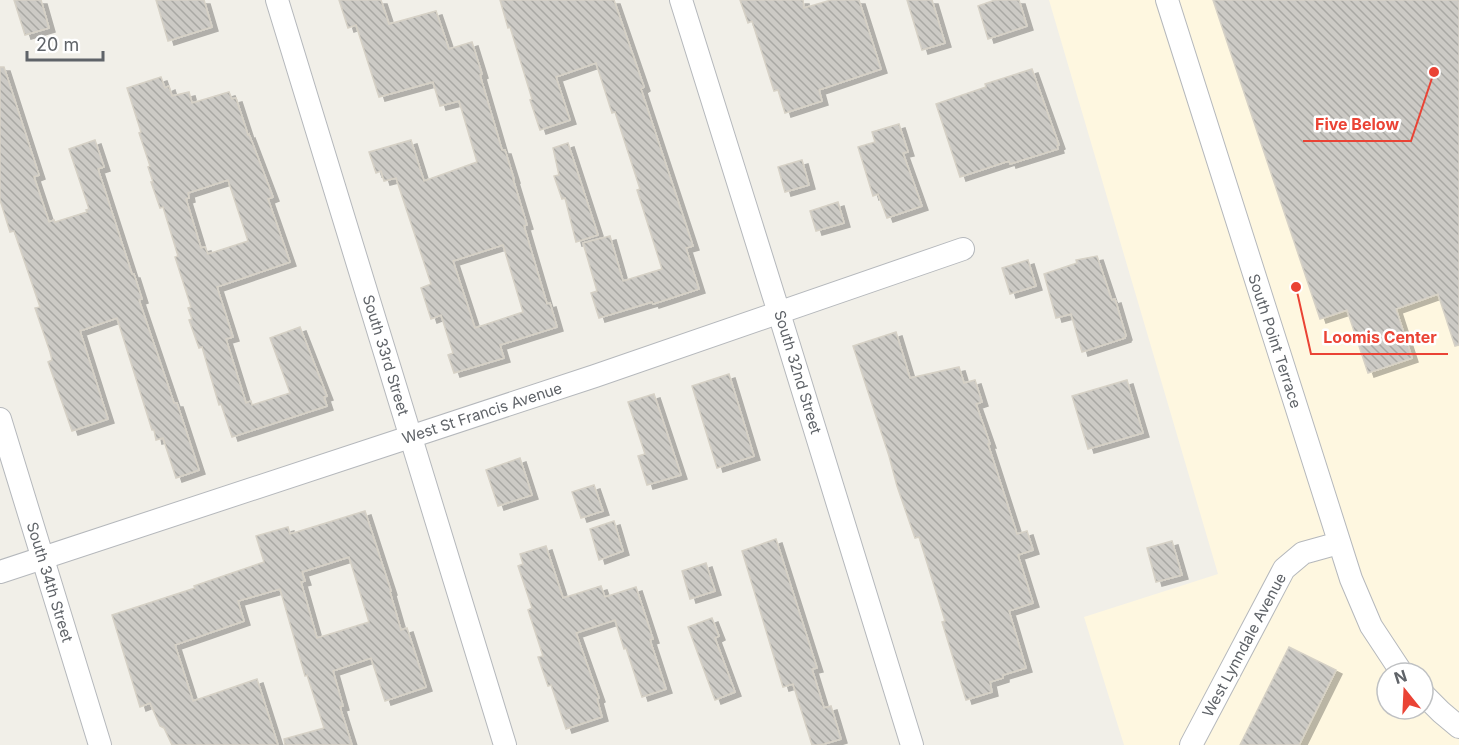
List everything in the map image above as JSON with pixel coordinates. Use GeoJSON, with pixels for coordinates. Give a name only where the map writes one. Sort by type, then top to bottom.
{"type":"FeatureCollection","features":[{"type":"Feature","properties":{"kind":"street","name":"South 33rd Street"},"geometry":{"type":"LineString","coordinates":[[276,0],[505,745]]}},
{"type":"Feature","properties":{"kind":"street","name":"South 32nd Street"},"geometry":{"type":"LineString","coordinates":[[681,0],[912,745]]}},
{"type":"Feature","properties":{"kind":"street","name":"South Point Terrace"},"geometry":{"type":"LineString","coordinates":[[1167,0],[1351,579],[1371,626],[1394,661]]}},
{"type":"Feature","properties":{"kind":"street","name":"West St Francis Avenue"},"geometry":{"type":"LineString","coordinates":[[0,573],[411,437],[963,249]]}},
{"type":"Feature","properties":{"kind":"street","name":"South 34th Street"},"geometry":{"type":"LineString","coordinates":[[0,419],[100,745]]}},
{"type":"Feature","properties":{"kind":"street","name":"West Lynndale Avenue"},"geometry":{"type":"LineString","coordinates":[[1191,745],[1284,568],[1303,553],[1339,543]]}},
{"type":"Feature","properties":{"kind":"street"},"geometry":{"type":"LineString","coordinates":[[1435,706],[1459,727]]}},
{"type":"Feature","properties":{"kind":"shaded area"},"geometry":{"type":"Polygon","coordinates":[[[1049,0],[1459,0],[1459,745],[1124,745],[1084,617],[1218,574],[1049,0]]]}},
{"type":"Feature","properties":{"kind":"building"},"geometry":{"type":"Polygon","coordinates":[[[14,0],[41,0],[49,28],[25,35],[14,0]]]}},
{"type":"Feature","properties":{"kind":"building"},"geometry":{"type":"Polygon","coordinates":[[[156,0],[204,0],[212,27],[168,41],[156,0]]]}},
{"type":"Feature","properties":{"kind":"building"},"geometry":{"type":"Polygon","coordinates":[[[339,0],[381,0],[389,24],[436,11],[449,49],[472,42],[502,150],[505,150],[514,179],[527,225],[524,226],[547,304],[550,303],[557,327],[500,345],[504,358],[454,373],[448,355],[453,353],[441,315],[431,319],[421,288],[431,284],[396,178],[384,181],[381,171],[376,173],[369,152],[411,140],[424,181],[477,162],[459,101],[440,106],[433,82],[379,97],[356,25],[348,28],[339,0]],[[503,245],[453,261],[475,328],[523,312],[503,245]]]}},
{"type":"Feature","properties":{"kind":"building"},"geometry":{"type":"Polygon","coordinates":[[[500,0],[614,0],[644,87],[641,89],[693,246],[686,248],[699,289],[599,318],[591,293],[597,291],[583,243],[610,236],[623,281],[662,269],[637,190],[640,189],[596,63],[556,77],[570,120],[540,130],[500,0]]]}},
{"type":"Feature","properties":{"kind":"building"},"geometry":{"type":"Polygon","coordinates":[[[740,0],[803,0],[804,8],[831,0],[859,0],[881,69],[819,90],[822,101],[785,113],[778,90],[774,91],[752,21],[748,23],[740,0]]]}},
{"type":"Feature","properties":{"kind":"building"},"geometry":{"type":"Polygon","coordinates":[[[907,0],[932,0],[945,43],[922,50],[907,0]]]}},
{"type":"Feature","properties":{"kind":"building"},"geometry":{"type":"Polygon","coordinates":[[[995,0],[1019,0],[1027,26],[988,39],[978,6],[995,0]]]}},
{"type":"Feature","properties":{"kind":"building"},"geometry":{"type":"Polygon","coordinates":[[[1213,0],[1459,0],[1459,345],[1455,346],[1438,294],[1396,309],[1412,358],[1368,373],[1347,310],[1320,319],[1213,0]]]}},
{"type":"Feature","properties":{"kind":"building"},"geometry":{"type":"Polygon","coordinates":[[[0,67],[4,67],[39,175],[34,177],[49,222],[87,212],[86,210],[89,209],[69,149],[95,140],[104,167],[98,169],[142,299],[139,300],[199,470],[176,478],[163,438],[156,440],[154,430],[152,430],[117,318],[80,331],[108,419],[72,431],[48,362],[52,360],[35,308],[40,307],[14,231],[10,232],[0,200],[0,67]]]}},
{"type":"Feature","properties":{"kind":"building"},"geometry":{"type":"Polygon","coordinates":[[[1032,69],[1059,145],[1058,149],[1010,164],[1009,161],[960,177],[936,104],[986,87],[985,84],[1032,69]]]}},
{"type":"Feature","properties":{"kind":"building"},"geometry":{"type":"Polygon","coordinates":[[[161,77],[165,88],[169,86],[172,96],[189,92],[192,103],[229,92],[232,99],[236,98],[273,197],[268,199],[290,262],[217,287],[233,337],[226,339],[246,403],[251,401],[252,405],[290,393],[270,338],[300,327],[327,396],[324,397],[327,406],[232,437],[221,404],[219,405],[202,347],[199,348],[189,320],[192,319],[188,308],[191,307],[175,257],[178,256],[163,207],[160,208],[151,182],[153,182],[148,167],[150,166],[127,88],[161,77]],[[228,180],[188,193],[189,198],[186,199],[201,248],[205,247],[208,254],[248,241],[228,180]]]}},
{"type":"Feature","properties":{"kind":"building"},"geometry":{"type":"Polygon","coordinates":[[[899,124],[908,152],[903,153],[922,206],[887,218],[878,194],[873,196],[858,147],[875,142],[872,132],[899,124]]]}},
{"type":"Feature","properties":{"kind":"building"},"geometry":{"type":"Polygon","coordinates":[[[568,143],[598,235],[576,242],[565,198],[562,199],[554,176],[559,175],[553,148],[568,143]]]}},
{"type":"Feature","properties":{"kind":"building"},"geometry":{"type":"Polygon","coordinates":[[[802,160],[809,185],[785,192],[778,167],[802,160]]]}},
{"type":"Feature","properties":{"kind":"building"},"geometry":{"type":"Polygon","coordinates":[[[838,202],[844,223],[816,231],[810,211],[838,202]]]}},
{"type":"Feature","properties":{"kind":"building"},"geometry":{"type":"Polygon","coordinates":[[[1097,256],[1111,298],[1115,299],[1126,336],[1082,352],[1071,314],[1056,318],[1044,274],[1077,263],[1076,260],[1097,256]]]}},
{"type":"Feature","properties":{"kind":"building"},"geometry":{"type":"Polygon","coordinates":[[[1028,260],[1036,286],[1010,294],[1002,268],[1028,260]]]}},
{"type":"Feature","properties":{"kind":"building"},"geometry":{"type":"Polygon","coordinates":[[[896,332],[910,378],[959,367],[964,383],[975,380],[982,402],[976,404],[1017,534],[1027,531],[1033,550],[1018,555],[1033,603],[1009,611],[1026,668],[1003,675],[1003,678],[990,682],[992,692],[966,700],[919,537],[915,538],[897,486],[853,346],[896,332]]]}},
{"type":"Feature","properties":{"kind":"building"},"geometry":{"type":"Polygon","coordinates":[[[729,374],[754,456],[717,468],[692,386],[729,374]]]}},
{"type":"Feature","properties":{"kind":"building"},"geometry":{"type":"Polygon","coordinates":[[[1127,380],[1143,433],[1088,449],[1072,396],[1127,380]]]}},
{"type":"Feature","properties":{"kind":"building"},"geometry":{"type":"Polygon","coordinates":[[[654,394],[681,475],[647,485],[638,456],[645,454],[628,402],[654,394]]]}},
{"type":"Feature","properties":{"kind":"building"},"geometry":{"type":"Polygon","coordinates":[[[520,458],[532,495],[498,506],[486,470],[520,458]]]}},
{"type":"Feature","properties":{"kind":"building"},"geometry":{"type":"Polygon","coordinates":[[[594,485],[603,511],[581,518],[572,492],[594,485]]]}},
{"type":"Feature","properties":{"kind":"building"},"geometry":{"type":"Polygon","coordinates":[[[365,511],[401,630],[407,628],[426,687],[385,701],[371,658],[333,671],[343,706],[340,707],[352,745],[285,745],[284,739],[324,728],[307,675],[305,676],[280,589],[238,601],[244,621],[175,645],[193,701],[257,679],[278,745],[172,745],[164,728],[160,726],[150,703],[140,707],[112,615],[195,588],[194,586],[264,562],[256,536],[288,527],[290,534],[365,511]],[[349,557],[302,572],[305,581],[301,582],[317,638],[369,622],[349,557]]]}},
{"type":"Feature","properties":{"kind":"building"},"geometry":{"type":"Polygon","coordinates":[[[614,521],[623,551],[599,560],[590,529],[614,521]]]}},
{"type":"Feature","properties":{"kind":"building"},"geometry":{"type":"Polygon","coordinates":[[[776,539],[817,668],[812,669],[824,708],[831,706],[841,739],[821,745],[812,745],[793,684],[783,687],[742,551],[776,539]]]}},
{"type":"Feature","properties":{"kind":"building"},"geometry":{"type":"Polygon","coordinates":[[[1172,541],[1182,575],[1156,582],[1147,548],[1172,541]]]}},
{"type":"Feature","properties":{"kind":"building"},"geometry":{"type":"Polygon","coordinates":[[[546,546],[563,598],[601,586],[605,597],[636,587],[666,689],[642,697],[615,620],[576,633],[599,698],[597,699],[602,717],[566,729],[551,685],[548,686],[538,657],[543,656],[528,610],[532,608],[518,566],[523,564],[520,554],[546,546]]]}},
{"type":"Feature","properties":{"kind":"building"},"geometry":{"type":"Polygon","coordinates":[[[706,563],[715,591],[690,599],[682,571],[706,563]]]}},
{"type":"Feature","properties":{"kind":"building"},"geometry":{"type":"Polygon","coordinates":[[[712,618],[719,636],[715,638],[735,692],[715,700],[688,627],[712,618]]]}},
{"type":"Feature","properties":{"kind":"building"},"geometry":{"type":"Polygon","coordinates":[[[1289,647],[1336,670],[1299,745],[1240,745],[1289,647]]]}},
{"type":"Feature","properties":{"kind":"place","name":"Five Below"},"geometry":{"type":"Point","coordinates":[1434,72]}},
{"type":"Feature","properties":{"kind":"place","name":"Loomis Center"},"geometry":{"type":"Point","coordinates":[1296,287]}}]}
